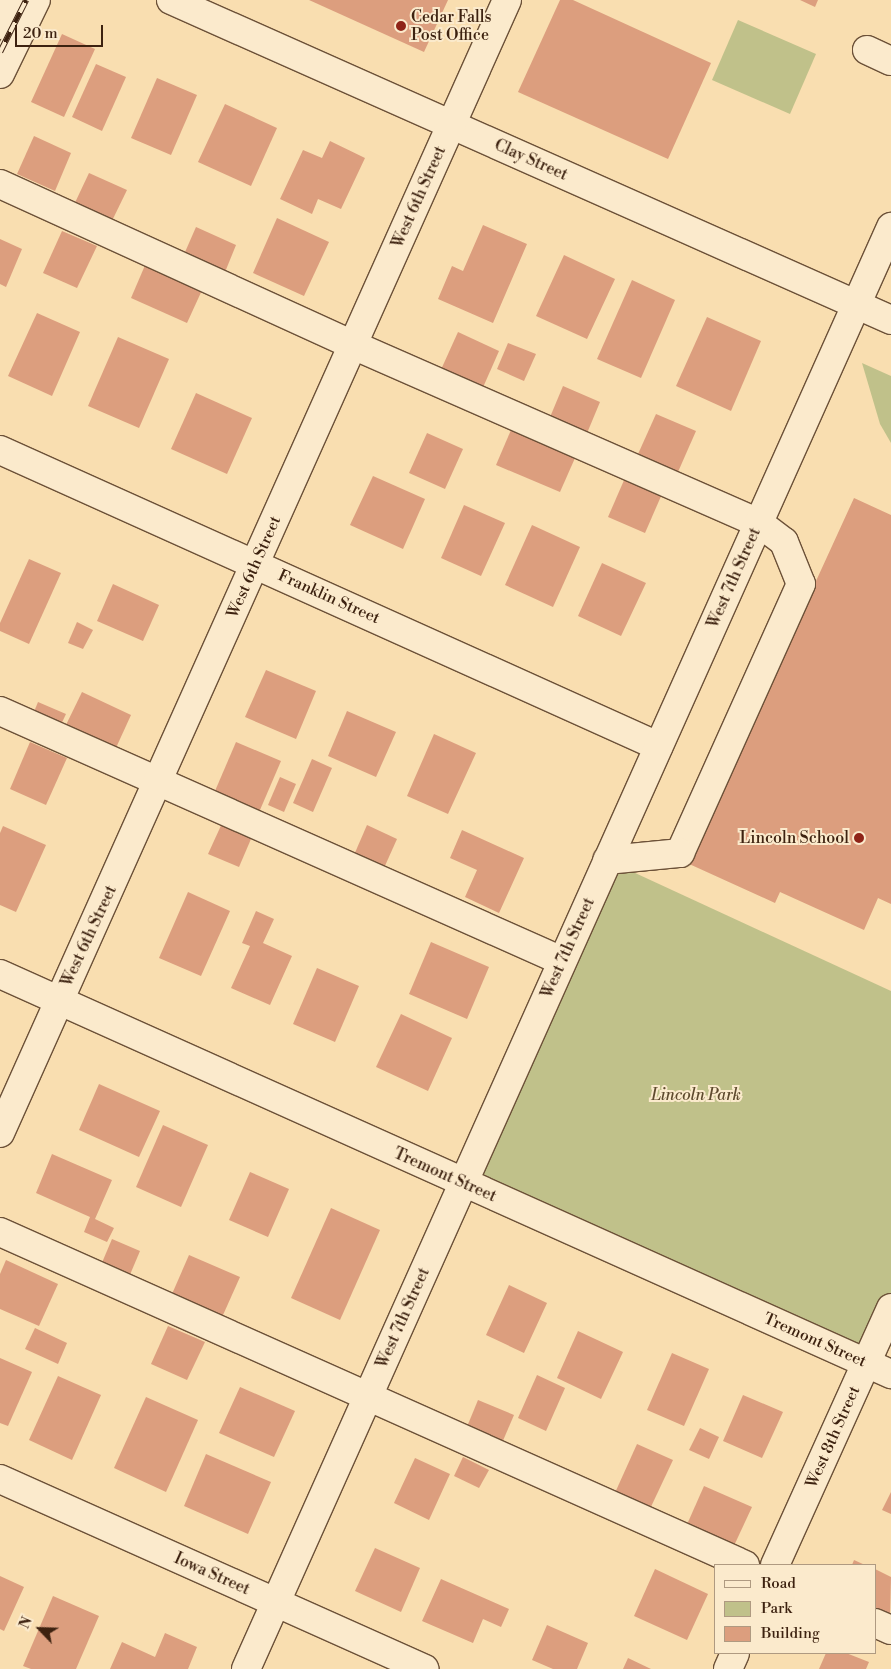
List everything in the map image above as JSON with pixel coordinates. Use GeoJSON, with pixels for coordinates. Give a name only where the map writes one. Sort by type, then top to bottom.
{"type":"FeatureCollection","features":[{"type":"Feature","properties":{"kind":"street"},"geometry":{"type":"LineString","coordinates":[[0,25],[11,0]]}},
{"type":"Feature","properties":{"kind":"street"},"geometry":{"type":"LineString","coordinates":[[0,74],[36,0]]}},
{"type":"Feature","properties":{"kind":"street","name":"Clay Street"},"geometry":{"type":"LineString","coordinates":[[171,0],[891,320]]}},
{"type":"Feature","properties":{"kind":"street","name":"West 6th Street"},"geometry":{"type":"LineString","coordinates":[[0,1133],[160,782],[507,0]]}},
{"type":"Feature","properties":{"kind":"street"},"geometry":{"type":"LineString","coordinates":[[0,184],[353,345],[759,523],[784,542],[800,584],[738,729],[680,853],[607,860]]}},
{"type":"Feature","properties":{"kind":"street","name":"West 7th Street"},"geometry":{"type":"LineString","coordinates":[[246,1669],[891,227]]}},
{"type":"Feature","properties":{"kind":"street","name":"Franklin Street"},"geometry":{"type":"LineString","coordinates":[[0,450],[658,746]]}},
{"type":"Feature","properties":{"kind":"street"},"geometry":{"type":"LineString","coordinates":[[0,711],[562,961]]}},
{"type":"Feature","properties":{"kind":"street","name":"Tremont Street"},"geometry":{"type":"LineString","coordinates":[[0,974],[879,1368]]}},
{"type":"Feature","properties":{"kind":"street"},"geometry":{"type":"LineString","coordinates":[[0,1232],[743,1564]]}},
{"type":"Feature","properties":{"kind":"street","name":"West 8th Street"},"geometry":{"type":"LineString","coordinates":[[776,1564],[879,1368],[891,1308]]}},
{"type":"Feature","properties":{"kind":"street","name":"Iowa Street"},"geometry":{"type":"LineString","coordinates":[[0,1479],[424,1669]]}},
{"type":"Feature","properties":{"kind":"street"},"geometry":{"type":"LineString","coordinates":[[876,1623],[891,1630]]}},
{"type":"Feature","properties":{"kind":"street"},"geometry":{"type":"LineString","coordinates":[[728,1669],[735,1654]]}},
{"type":"Feature","properties":{"kind":"green space"},"geometry":{"type":"Polygon","coordinates":[[[738,20],[816,54],[790,114],[712,80],[738,20]]]}},
{"type":"Feature","properties":{"kind":"green space"},"geometry":{"type":"Polygon","coordinates":[[[862,363],[891,376],[891,443],[880,424],[862,363]]]}},
{"type":"Feature","properties":{"kind":"green space","name":"Lincoln Park"},"geometry":{"type":"Polygon","coordinates":[[[607,860],[891,991],[891,1309],[867,1363],[463,1183],[607,860]]]}},
{"type":"Feature","properties":{"kind":"building","name":"Cedar Falls Post Office"},"geometry":{"type":"Polygon","coordinates":[[[309,0],[448,0],[424,52],[309,0]]]}},
{"type":"Feature","properties":{"kind":"building"},"geometry":{"type":"Polygon","coordinates":[[[560,0],[573,0],[711,63],[668,159],[518,92],[560,0]]]}},
{"type":"Feature","properties":{"kind":"building"},"geometry":{"type":"Polygon","coordinates":[[[800,0],[818,0],[815,7],[800,0]]]}},
{"type":"Feature","properties":{"kind":"building"},"geometry":{"type":"Polygon","coordinates":[[[62,34],[95,49],[64,117],[31,102],[62,34]]]}},
{"type":"Feature","properties":{"kind":"building"},"geometry":{"type":"Polygon","coordinates":[[[96,64],[126,77],[102,131],[72,117],[96,64]]]}},
{"type":"Feature","properties":{"kind":"building"},"geometry":{"type":"Polygon","coordinates":[[[157,78],[197,95],[171,155],[131,138],[157,78]]]}},
{"type":"Feature","properties":{"kind":"building"},"geometry":{"type":"Polygon","coordinates":[[[225,104],[277,128],[251,186],[198,162],[225,104]]]}},
{"type":"Feature","properties":{"kind":"building"},"geometry":{"type":"Polygon","coordinates":[[[34,136],[71,153],[55,191],[17,174],[34,136]]]}},
{"type":"Feature","properties":{"kind":"building"},"geometry":{"type":"Polygon","coordinates":[[[330,141],[365,158],[341,209],[318,199],[312,214],[280,199],[303,150],[322,158],[330,141]]]}},
{"type":"Feature","properties":{"kind":"building"},"geometry":{"type":"Polygon","coordinates":[[[89,173],[127,190],[109,227],[72,209],[89,173]]]}},
{"type":"Feature","properties":{"kind":"building"},"geometry":{"type":"Polygon","coordinates":[[[277,218],[329,242],[304,296],[253,273],[277,218]]]}},
{"type":"Feature","properties":{"kind":"building"},"geometry":{"type":"Polygon","coordinates":[[[483,225],[527,244],[493,323],[438,299],[452,266],[463,271],[483,225]]]}},
{"type":"Feature","properties":{"kind":"building"},"geometry":{"type":"Polygon","coordinates":[[[196,227],[236,245],[223,277],[182,259],[196,227]]]}},
{"type":"Feature","properties":{"kind":"building"},"geometry":{"type":"Polygon","coordinates":[[[62,231],[97,246],[77,288],[43,273],[62,231]]]}},
{"type":"Feature","properties":{"kind":"building"},"geometry":{"type":"Polygon","coordinates":[[[0,239],[22,249],[6,287],[0,284],[0,239]]]}},
{"type":"Feature","properties":{"kind":"building"},"geometry":{"type":"Polygon","coordinates":[[[564,255],[615,279],[587,339],[536,316],[564,255]]]}},
{"type":"Feature","properties":{"kind":"building"},"geometry":{"type":"Polygon","coordinates":[[[146,263],[203,288],[187,323],[131,298],[146,263]]]}},
{"type":"Feature","properties":{"kind":"building"},"geometry":{"type":"Polygon","coordinates":[[[632,280],[675,300],[641,378],[597,359],[632,280]]]}},
{"type":"Feature","properties":{"kind":"building"},"geometry":{"type":"Polygon","coordinates":[[[37,313],[80,332],[52,396],[8,376],[37,313]]]}},
{"type":"Feature","properties":{"kind":"building"},"geometry":{"type":"Polygon","coordinates":[[[707,317],[761,341],[731,411],[676,386],[707,317]]]}},
{"type":"Feature","properties":{"kind":"building"},"geometry":{"type":"Polygon","coordinates":[[[458,332],[499,351],[481,392],[439,374],[458,332]]]}},
{"type":"Feature","properties":{"kind":"building"},"geometry":{"type":"Polygon","coordinates":[[[118,337],[169,359],[139,428],[88,406],[118,337]]]}},
{"type":"Feature","properties":{"kind":"building"},"geometry":{"type":"Polygon","coordinates":[[[508,343],[536,354],[524,381],[497,369],[508,343]]]}},
{"type":"Feature","properties":{"kind":"building"},"geometry":{"type":"Polygon","coordinates":[[[563,386],[600,402],[585,438],[548,422],[563,386]]]}},
{"type":"Feature","properties":{"kind":"building"},"geometry":{"type":"Polygon","coordinates":[[[196,393],[252,418],[227,474],[171,449],[196,393]]]}},
{"type":"Feature","properties":{"kind":"building"},"geometry":{"type":"Polygon","coordinates":[[[656,414],[696,431],[674,481],[634,463],[656,414]]]}},
{"type":"Feature","properties":{"kind":"building"},"geometry":{"type":"Polygon","coordinates":[[[511,430],[575,458],[560,492],[496,465],[511,430]]]}},
{"type":"Feature","properties":{"kind":"building"},"geometry":{"type":"Polygon","coordinates":[[[427,433],[463,449],[445,489],[409,473],[427,433]]]}},
{"type":"Feature","properties":{"kind":"building"},"geometry":{"type":"Polygon","coordinates":[[[373,476],[425,499],[403,549],[350,525],[373,476]]]}},
{"type":"Feature","properties":{"kind":"building"},"geometry":{"type":"Polygon","coordinates":[[[625,478],[662,494],[645,533],[608,517],[625,478]]]}},
{"type":"Feature","properties":{"kind":"building"},"geometry":{"type":"Polygon","coordinates":[[[854,498],[891,515],[891,904],[878,898],[864,930],[780,892],[775,903],[687,863],[854,498]]]}},
{"type":"Feature","properties":{"kind":"building"},"geometry":{"type":"Polygon","coordinates":[[[464,505],[505,523],[481,576],[441,558],[464,505]]]}},
{"type":"Feature","properties":{"kind":"building"},"geometry":{"type":"Polygon","coordinates":[[[532,525],[580,547],[553,607],[505,585],[532,525]]]}},
{"type":"Feature","properties":{"kind":"building"},"geometry":{"type":"Polygon","coordinates":[[[29,559],[61,573],[29,644],[0,631],[0,623],[29,559]]]}},
{"type":"Feature","properties":{"kind":"building"},"geometry":{"type":"Polygon","coordinates":[[[602,563],[646,583],[621,636],[578,616],[602,563]]]}},
{"type":"Feature","properties":{"kind":"building"},"geometry":{"type":"Polygon","coordinates":[[[113,584],[159,605],[143,641],[97,621],[113,584]]]}},
{"type":"Feature","properties":{"kind":"building"},"geometry":{"type":"Polygon","coordinates":[[[77,622],[93,630],[83,649],[68,643],[77,622]]]}},
{"type":"Feature","properties":{"kind":"building"},"geometry":{"type":"Polygon","coordinates":[[[266,670],[316,691],[296,739],[245,717],[266,670]]]}},
{"type":"Feature","properties":{"kind":"building"},"geometry":{"type":"Polygon","coordinates":[[[82,692],[131,715],[115,750],[65,727],[82,692]]]}},
{"type":"Feature","properties":{"kind":"building"},"geometry":{"type":"Polygon","coordinates":[[[38,702],[66,714],[58,731],[31,719],[38,702]]]}},
{"type":"Feature","properties":{"kind":"building"},"geometry":{"type":"Polygon","coordinates":[[[347,711],[396,732],[376,777],[328,756],[347,711]]]}},
{"type":"Feature","properties":{"kind":"building"},"geometry":{"type":"Polygon","coordinates":[[[434,734],[476,753],[448,814],[407,796],[434,734]]]}},
{"type":"Feature","properties":{"kind":"building"},"geometry":{"type":"Polygon","coordinates":[[[30,742],[67,758],[46,805],[10,789],[30,742]]]}},
{"type":"Feature","properties":{"kind":"building"},"geometry":{"type":"Polygon","coordinates":[[[236,742],[281,761],[257,817],[212,798],[236,742]]]}},
{"type":"Feature","properties":{"kind":"building"},"geometry":{"type":"Polygon","coordinates":[[[312,759],[332,768],[313,812],[293,803],[312,759]]]}},
{"type":"Feature","properties":{"kind":"building"},"geometry":{"type":"Polygon","coordinates":[[[280,777],[296,784],[284,812],[268,805],[280,777]]]}},
{"type":"Feature","properties":{"kind":"building"},"geometry":{"type":"Polygon","coordinates":[[[224,819],[254,832],[239,867],[208,854],[224,819]]]}},
{"type":"Feature","properties":{"kind":"building"},"geometry":{"type":"Polygon","coordinates":[[[367,825],[397,839],[384,868],[354,855],[367,825]]]}},
{"type":"Feature","properties":{"kind":"building"},"geometry":{"type":"Polygon","coordinates":[[[3,826],[46,845],[16,912],[0,905],[0,833],[3,826]]]}},
{"type":"Feature","properties":{"kind":"building"},"geometry":{"type":"Polygon","coordinates":[[[462,830],[524,858],[499,913],[465,897],[477,870],[450,858],[462,830]]]}},
{"type":"Feature","properties":{"kind":"building"},"geometry":{"type":"Polygon","coordinates":[[[188,892],[230,911],[201,976],[159,958],[188,892]]]}},
{"type":"Feature","properties":{"kind":"building"},"geometry":{"type":"Polygon","coordinates":[[[256,911],[274,919],[263,943],[292,956],[270,1005],[231,988],[250,946],[242,943],[256,911]]]}},
{"type":"Feature","properties":{"kind":"building"},"geometry":{"type":"Polygon","coordinates":[[[431,942],[489,967],[467,1019],[409,994],[431,942]]]}},
{"type":"Feature","properties":{"kind":"building"},"geometry":{"type":"Polygon","coordinates":[[[317,968],[359,986],[335,1042],[293,1024],[317,968]]]}},
{"type":"Feature","properties":{"kind":"building"},"geometry":{"type":"Polygon","coordinates":[[[401,1014],[452,1038],[428,1091],[376,1067],[401,1014]]]}},
{"type":"Feature","properties":{"kind":"building"},"geometry":{"type":"Polygon","coordinates":[[[99,1084],[160,1111],[139,1157],[79,1130],[99,1084]]]}},
{"type":"Feature","properties":{"kind":"building"},"geometry":{"type":"Polygon","coordinates":[[[163,1125],[208,1145],[181,1207],[136,1187],[163,1125]]]}},
{"type":"Feature","properties":{"kind":"building"},"geometry":{"type":"Polygon","coordinates":[[[52,1154],[112,1180],[95,1219],[114,1228],[107,1242],[84,1232],[90,1217],[36,1193],[52,1154]]]}},
{"type":"Feature","properties":{"kind":"building"},"geometry":{"type":"Polygon","coordinates":[[[250,1172],[289,1189],[268,1237],[229,1220],[250,1172]]]}},
{"type":"Feature","properties":{"kind":"building"},"geometry":{"type":"Polygon","coordinates":[[[331,1208],[380,1230],[340,1320],[291,1298],[331,1208]]]}},
{"type":"Feature","properties":{"kind":"building"},"geometry":{"type":"Polygon","coordinates":[[[112,1239],[140,1251],[129,1277],[101,1265],[112,1239]]]}},
{"type":"Feature","properties":{"kind":"building"},"geometry":{"type":"Polygon","coordinates":[[[189,1255],[240,1277],[219,1324],[169,1301],[189,1255]]]}},
{"type":"Feature","properties":{"kind":"building"},"geometry":{"type":"Polygon","coordinates":[[[6,1260],[58,1284],[39,1326],[0,1309],[0,1274],[6,1260]]]}},
{"type":"Feature","properties":{"kind":"building"},"geometry":{"type":"Polygon","coordinates":[[[509,1285],[547,1303],[524,1353],[486,1335],[509,1285]]]}},
{"type":"Feature","properties":{"kind":"building"},"geometry":{"type":"Polygon","coordinates":[[[168,1326],[205,1342],[187,1380],[151,1364],[168,1326]]]}},
{"type":"Feature","properties":{"kind":"building"},"geometry":{"type":"Polygon","coordinates":[[[35,1328],[67,1343],[58,1364],[25,1349],[35,1328]]]}},
{"type":"Feature","properties":{"kind":"building"},"geometry":{"type":"Polygon","coordinates":[[[578,1331],[623,1352],[601,1399],[557,1378],[578,1331]]]}},
{"type":"Feature","properties":{"kind":"building"},"geometry":{"type":"Polygon","coordinates":[[[672,1353],[709,1369],[684,1426],[647,1410],[672,1353]]]}},
{"type":"Feature","properties":{"kind":"building"},"geometry":{"type":"Polygon","coordinates":[[[0,1358],[32,1372],[8,1426],[0,1423],[0,1358]]]}},
{"type":"Feature","properties":{"kind":"building"},"geometry":{"type":"Polygon","coordinates":[[[537,1375],[565,1388],[546,1431],[518,1418],[537,1375]]]}},
{"type":"Feature","properties":{"kind":"building"},"geometry":{"type":"Polygon","coordinates":[[[58,1376],[101,1395],[72,1460],[29,1440],[58,1376]]]}},
{"type":"Feature","properties":{"kind":"building"},"geometry":{"type":"Polygon","coordinates":[[[240,1387],[295,1411],[274,1457],[219,1433],[240,1387]]]}},
{"type":"Feature","properties":{"kind":"building"},"geometry":{"type":"Polygon","coordinates":[[[743,1395],[783,1412],[762,1458],[723,1441],[743,1395]]]}},
{"type":"Feature","properties":{"kind":"building"},"geometry":{"type":"Polygon","coordinates":[[[146,1397],[198,1420],[166,1492],[114,1468],[146,1397]]]}},
{"type":"Feature","properties":{"kind":"building"},"geometry":{"type":"Polygon","coordinates":[[[478,1400],[514,1415],[499,1450],[464,1434],[478,1400]]]}},
{"type":"Feature","properties":{"kind":"building"},"geometry":{"type":"Polygon","coordinates":[[[700,1428],[719,1437],[709,1459],[689,1450],[700,1428]]]}},
{"type":"Feature","properties":{"kind":"building"},"geometry":{"type":"Polygon","coordinates":[[[637,1444],[673,1460],[649,1511],[614,1495],[637,1444]]]}},
{"type":"Feature","properties":{"kind":"building"},"geometry":{"type":"Polygon","coordinates":[[[206,1454],[271,1482],[248,1534],[184,1506],[206,1454]]]}},
{"type":"Feature","properties":{"kind":"building"},"geometry":{"type":"Polygon","coordinates":[[[463,1457],[489,1470],[479,1488],[454,1476],[463,1457]]]}},
{"type":"Feature","properties":{"kind":"building"},"geometry":{"type":"Polygon","coordinates":[[[415,1458],[450,1474],[429,1520],[394,1503],[415,1458]]]}},
{"type":"Feature","properties":{"kind":"building"},"geometry":{"type":"Polygon","coordinates":[[[704,1486],[752,1507],[732,1550],[685,1529],[704,1486]]]}},
{"type":"Feature","properties":{"kind":"building"},"geometry":{"type":"Polygon","coordinates":[[[891,1492],[891,1514],[882,1510],[891,1492]]]}},
{"type":"Feature","properties":{"kind":"building"},"geometry":{"type":"Polygon","coordinates":[[[375,1548],[420,1568],[401,1612],[355,1591],[375,1548]]]}},
{"type":"Feature","properties":{"kind":"building"},"geometry":{"type":"Polygon","coordinates":[[[854,1560],[863,1564],[852,1564],[854,1560]]]}},
{"type":"Feature","properties":{"kind":"building"},"geometry":{"type":"Polygon","coordinates":[[[655,1569],[708,1594],[687,1640],[634,1616],[655,1569]]]}},
{"type":"Feature","properties":{"kind":"building"},"geometry":{"type":"Polygon","coordinates":[[[876,1570],[891,1577],[890,1617],[876,1611],[876,1570]]]}},
{"type":"Feature","properties":{"kind":"building"},"geometry":{"type":"Polygon","coordinates":[[[0,1576],[24,1587],[4,1631],[0,1629],[0,1576]]]}},
{"type":"Feature","properties":{"kind":"building"},"geometry":{"type":"Polygon","coordinates":[[[441,1579],[509,1609],[501,1627],[483,1619],[473,1643],[422,1621],[441,1579]]]}},
{"type":"Feature","properties":{"kind":"building"},"geometry":{"type":"Polygon","coordinates":[[[53,1596],[99,1616],[76,1669],[31,1669],[23,1666],[53,1596]]]}},
{"type":"Feature","properties":{"kind":"building"},"geometry":{"type":"Polygon","coordinates":[[[547,1625],[588,1643],[577,1669],[553,1669],[532,1660],[547,1625]]]}},
{"type":"Feature","properties":{"kind":"building"},"geometry":{"type":"Polygon","coordinates":[[[165,1633],[197,1647],[188,1669],[110,1669],[122,1642],[155,1657],[165,1633]]]}},
{"type":"Feature","properties":{"kind":"building"},"geometry":{"type":"Polygon","coordinates":[[[826,1654],[849,1654],[869,1662],[866,1669],[819,1669],[826,1654]]]}},
{"type":"Feature","properties":{"kind":"building"},"geometry":{"type":"Polygon","coordinates":[[[628,1658],[651,1669],[623,1669],[628,1658]]]}},
{"type":"Feature","properties":{"kind":"railway"},"geometry":{"type":"LineString","coordinates":[[0,52],[26,0]]}},
{"type":"Feature","properties":{"kind":"place","name":"Cedar Falls Post Office"},"geometry":{"type":"Point","coordinates":[401,26]}},
{"type":"Feature","properties":{"kind":"place","name":"Lincoln School"},"geometry":{"type":"Point","coordinates":[859,838]}}]}
